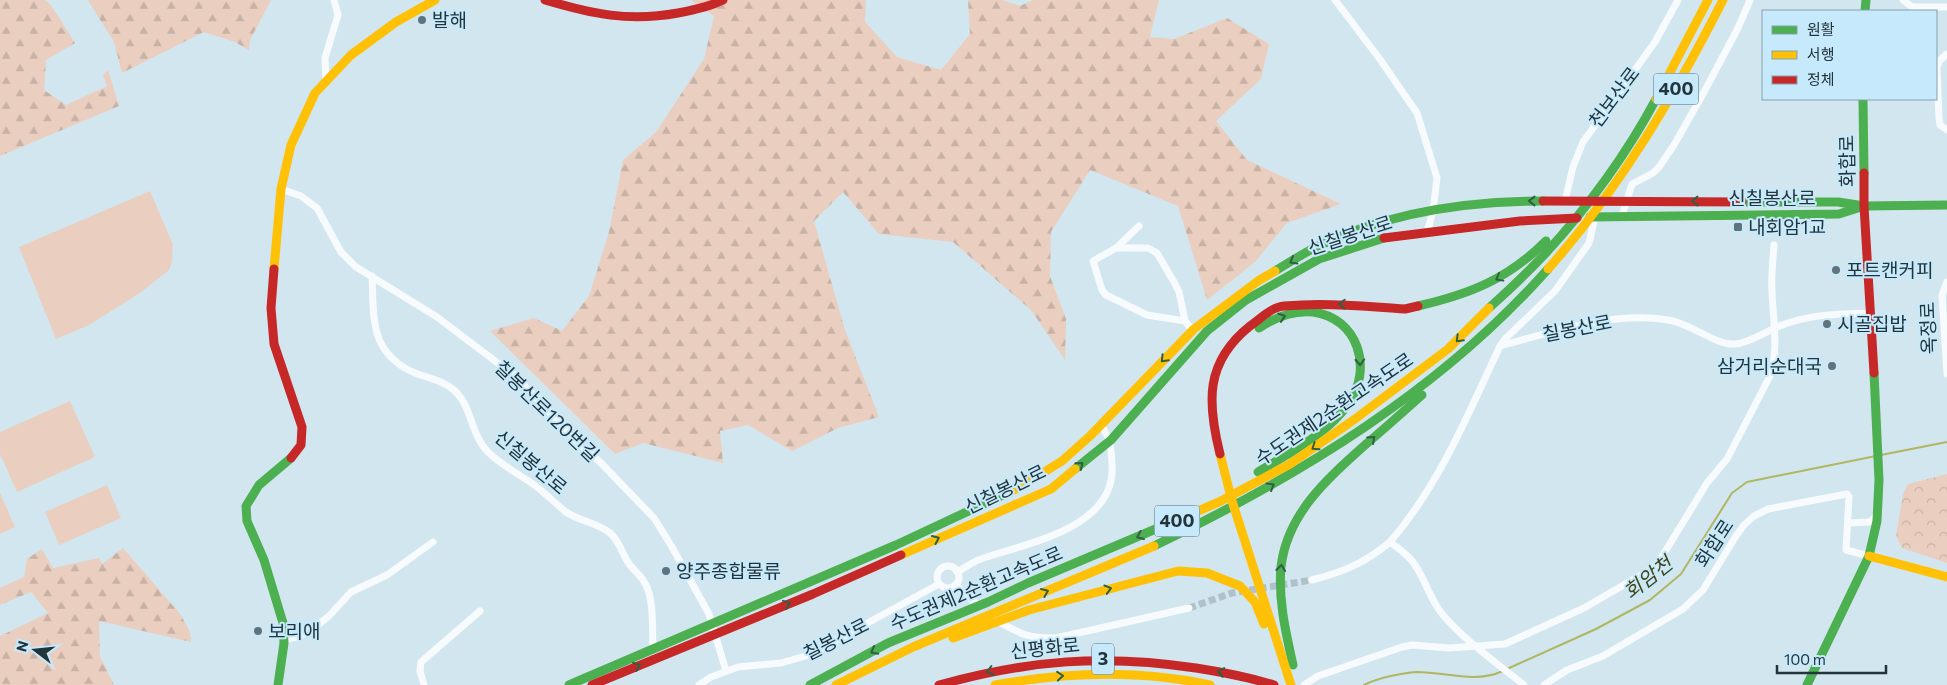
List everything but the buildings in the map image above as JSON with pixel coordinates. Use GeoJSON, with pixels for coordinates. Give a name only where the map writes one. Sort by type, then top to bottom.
{"type":"FeatureCollection","features":[{"type":"Feature","properties":{"kind":"main road"},"geometry":{"type":"LineString","coordinates":[[278,685],[284,640],[283,623],[264,560],[247,522],[246,506],[259,485],[292,458],[301,445],[302,427],[274,344],[271,308],[276,223],[291,145],[316,93],[351,55],[396,22],[435,0]]}},
{"type":"Feature","properties":{"kind":"main road"},"geometry":{"type":"LineString","coordinates":[[545,0],[596,15],[634,19],[680,13],[711,6],[723,0]]}},
{"type":"Feature","properties":{"kind":"main road","name":"수도권제2순환고속도로"},"geometry":{"type":"LineString","coordinates":[[810,685],[888,643],[967,611],[1219,502],[1290,464],[1355,419],[1448,349],[1588,204],[1650,110],[1708,0]]}},
{"type":"Feature","properties":{"kind":"main road","name":"수도권제2순환고속도로"},"geometry":{"type":"LineString","coordinates":[[836,685],[881,660],[1150,548],[1266,489],[1348,439],[1383,415],[1461,353],[1513,306],[1556,261],[1624,174],[1672,95],[1723,0]]}},
{"type":"Feature","properties":{"kind":"main road","name":"화합로"},"geometry":{"type":"LineString","coordinates":[[1862,100],[1864,206],[1878,433],[1879,480],[1877,515]]}},
{"type":"Feature","properties":{"kind":"main road"},"geometry":{"type":"LineString","coordinates":[[1290,685],[1274,619],[1212,422],[1211,394],[1220,360],[1233,342],[1250,325],[1279,307],[1297,304],[1346,304],[1405,309],[1448,300],[1492,282],[1510,272],[1541,252],[1608,166],[1627,137],[1650,110]]}},
{"type":"Feature","properties":{"kind":"main road","name":"신칠봉산로"},"geometry":{"type":"LineString","coordinates":[[569,685],[896,545],[1020,487],[1062,461],[1101,425],[1192,330],[1258,281],[1314,248],[1367,226],[1413,213],[1507,201],[1838,202],[1864,206]]}},
{"type":"Feature","properties":{"kind":"main road"},"geometry":{"type":"LineString","coordinates":[[1864,206],[1947,204]]}},
{"type":"Feature","properties":{"kind":"main road","name":"신칠봉산로"},"geometry":{"type":"LineString","coordinates":[[592,685],[813,594],[1051,489],[1110,440],[1207,331],[1246,300],[1319,259],[1390,236],[1520,221],[1622,216],[1839,214],[1864,206]]}},
{"type":"Feature","properties":{"kind":"main road"},"geometry":{"type":"LineString","coordinates":[[1274,619],[1282,556],[1287,542],[1314,494],[1346,462],[1467,355],[1513,306]]}},
{"type":"Feature","properties":{"kind":"main road"},"geometry":{"type":"LineString","coordinates":[[1193,514],[1326,427],[1348,403],[1355,390],[1362,366],[1354,338],[1340,323],[1318,313],[1304,312],[1293,314],[1261,326],[1240,344],[1224,371],[1220,389],[1221,428],[1225,459]]}},
{"type":"Feature","properties":{"kind":"main road"},"geometry":{"type":"LineString","coordinates":[[1807,685],[1869,556],[1875,535],[1877,515]]}},
{"type":"Feature","properties":{"kind":"main road"},"geometry":{"type":"LineString","coordinates":[[1869,556],[1947,577]]}},
{"type":"Feature","properties":{"kind":"main road"},"geometry":{"type":"LineString","coordinates":[[881,660],[990,625],[1029,610],[1178,571],[1207,573],[1240,586],[1274,619],[1293,664],[1299,685]]}},
{"type":"Feature","properties":{"kind":"main road","name":"신평화로"},"geometry":{"type":"LineString","coordinates":[[939,685],[996,670],[1074,658],[1132,660],[1185,666],[1228,673],[1271,684]]}},
{"type":"Feature","properties":{"kind":"main road","name":"신평화로"},"geometry":{"type":"LineString","coordinates":[[995,685],[1047,677],[1103,674],[1152,675],[1196,681],[1210,685]]}},
{"type":"Feature","properties":{"kind":"street"},"geometry":{"type":"LineString","coordinates":[[326,82],[325,58],[338,15],[334,0]]}},
{"type":"Feature","properties":{"kind":"street"},"geometry":{"type":"LineString","coordinates":[[1335,0],[1379,58],[1417,113],[1437,178],[1433,211],[1427,232]]}},
{"type":"Feature","properties":{"kind":"street","name":"천보산로"},"geometry":{"type":"LineString","coordinates":[[1565,201],[1573,167],[1582,142],[1655,42],[1678,0]]}},
{"type":"Feature","properties":{"kind":"street"},"geometry":{"type":"LineString","coordinates":[[1622,216],[1632,184],[1652,173],[1674,145],[1727,51],[1750,0]]}},
{"type":"Feature","properties":{"kind":"street"},"geometry":{"type":"LineString","coordinates":[[1903,0],[1912,7],[1947,7]]}},
{"type":"Feature","properties":{"kind":"street"},"geometry":{"type":"LineString","coordinates":[[1947,54],[1939,61],[1937,68],[1940,125],[1947,130]]}},
{"type":"Feature","properties":{"kind":"street","name":"칠봉산로120번길"},"geometry":{"type":"LineString","coordinates":[[282,189],[301,196],[317,208],[341,252],[356,267],[437,317],[516,377],[654,518],[663,530],[709,614],[726,671]]}},
{"type":"Feature","properties":{"kind":"street"},"geometry":{"type":"LineString","coordinates":[[1312,580],[1339,573],[1356,566],[1390,542],[1414,511],[1445,464],[1500,346],[1556,291],[1589,243],[1595,217]]}},
{"type":"Feature","properties":{"kind":"street"},"geometry":{"type":"LineString","coordinates":[[1139,226],[1116,248],[1093,261],[1104,292],[1147,315],[1185,321]]}},
{"type":"Feature","properties":{"kind":"street"},"geometry":{"type":"LineString","coordinates":[[1304,685],[1318,676],[1402,646],[1449,648],[1487,647],[1505,644],[1584,608],[1653,568],[1660,560],[1707,483],[1727,459],[1770,376],[1774,363],[1776,328],[1772,289],[1774,245]]}},
{"type":"Feature","properties":{"kind":"street"},"geometry":{"type":"LineString","coordinates":[[1116,248],[1148,248],[1157,253],[1179,292],[1185,321],[1192,330]]}},
{"type":"Feature","properties":{"kind":"street","name":"신칠봉산로"},"geometry":{"type":"LineString","coordinates":[[372,276],[375,331],[379,340],[393,359],[413,372],[448,386],[455,391],[464,403],[471,422],[487,451],[536,486],[567,512],[605,529],[615,538],[624,556],[645,582],[649,591],[652,602],[653,649]]}},
{"type":"Feature","properties":{"kind":"street","name":"옥정로"},"geometry":{"type":"LineString","coordinates":[[1947,282],[1942,296],[1947,374]]}},
{"type":"Feature","properties":{"kind":"street","name":"칠봉산로"},"geometry":{"type":"LineString","coordinates":[[1500,346],[1565,329],[1652,317],[1680,322],[1718,340],[1733,344],[1802,319],[1820,315],[1871,313]]}},
{"type":"Feature","properties":{"kind":"street"},"geometry":{"type":"LineString","coordinates":[[957,572],[978,560],[1038,542],[1063,531],[1095,510],[1105,499],[1112,482],[1113,472],[1110,440],[1101,425]]}},
{"type":"Feature","properties":{"kind":"street","name":"화합로"},"geometry":{"type":"LineString","coordinates":[[1544,685],[1567,670],[1603,656],[1683,609],[1703,590],[1744,525],[1754,516],[1768,509],[1845,493],[1848,494],[1850,498],[1846,550],[1869,556]]}},
{"type":"Feature","properties":{"kind":"street"},"geometry":{"type":"LineString","coordinates":[[1848,523],[1870,522],[1877,515]]}},
{"type":"Feature","properties":{"kind":"street"},"geometry":{"type":"LineString","coordinates":[[284,640],[309,632],[329,616],[350,592],[387,575],[433,542]]}},
{"type":"Feature","properties":{"kind":"street"},"geometry":{"type":"LineString","coordinates":[[1390,542],[1409,557],[1415,565],[1443,615],[1475,646],[1524,685]]}},
{"type":"Feature","properties":{"kind":"street"},"geometry":{"type":"LineString","coordinates":[[948,567],[957,572],[958,579],[955,585],[948,588],[939,584],[937,577],[942,568],[948,567]]}},
{"type":"Feature","properties":{"kind":"street","name":"칠봉산로"},"geometry":{"type":"LineString","coordinates":[[699,685],[711,677],[738,667],[781,663],[809,655],[939,584]]}},
{"type":"Feature","properties":{"kind":"street"},"geometry":{"type":"LineString","coordinates":[[955,585],[994,619],[1017,632],[1036,638],[1064,636],[1189,608]]}},
{"type":"Feature","properties":{"kind":"street"},"geometry":{"type":"LineString","coordinates":[[424,685],[420,671],[421,662],[480,611]]}},
{"type":"Feature","properties":{"kind":"green space"},"geometry":{"type":"Polygon","coordinates":[[[0,0],[45,0],[51,5],[75,43],[46,60],[44,90],[66,105],[107,86],[103,75],[108,70],[119,106],[0,156],[0,0]]]}},
{"type":"Feature","properties":{"kind":"green space"},"geometry":{"type":"Polygon","coordinates":[[[88,0],[271,0],[250,40],[249,50],[235,42],[204,32],[122,73],[114,42],[88,0]]]}},
{"type":"Feature","properties":{"kind":"green space"},"geometry":{"type":"Polygon","coordinates":[[[691,0],[866,0],[865,22],[897,57],[941,70],[970,34],[968,0],[1002,0],[1020,6],[1033,0],[1159,0],[1150,37],[1174,39],[1227,18],[1269,44],[1261,79],[1216,121],[1247,160],[1341,204],[1287,223],[1255,262],[1207,300],[1178,206],[1090,170],[1051,232],[1050,276],[1066,319],[1065,360],[1031,310],[953,242],[879,234],[843,192],[814,221],[845,330],[879,417],[838,428],[792,451],[748,425],[720,431],[723,463],[643,443],[615,454],[490,331],[534,318],[562,331],[589,296],[609,232],[623,160],[656,132],[704,59],[714,16],[691,0]]]}},
{"type":"Feature","properties":{"kind":"green space"},"geometry":{"type":"Polygon","coordinates":[[[150,191],[173,245],[172,262],[169,270],[140,293],[89,325],[56,339],[19,247],[150,191]]]}},
{"type":"Feature","properties":{"kind":"green space"},"geometry":{"type":"Polygon","coordinates":[[[70,401],[95,457],[17,492],[0,454],[0,432],[70,401]]]}},
{"type":"Feature","properties":{"kind":"green space"},"geometry":{"type":"Polygon","coordinates":[[[1947,474],[1947,563],[1902,548],[1896,536],[1903,494],[1908,484],[1947,474]]]}},
{"type":"Feature","properties":{"kind":"green space"},"geometry":{"type":"Polygon","coordinates":[[[107,485],[121,518],[59,545],[45,512],[107,485]]]}},
{"type":"Feature","properties":{"kind":"green space"},"geometry":{"type":"Polygon","coordinates":[[[0,493],[15,527],[0,534],[0,493]]]}},
{"type":"Feature","properties":{"kind":"green space"},"geometry":{"type":"Polygon","coordinates":[[[123,548],[181,615],[190,632],[191,642],[99,621],[100,656],[114,685],[0,685],[0,636],[48,613],[31,592],[0,605],[0,588],[24,577],[27,559],[42,549],[53,568],[99,558],[102,564],[123,548]]]}},
{"type":"Feature","properties":{"kind":"waterway","name":"회암천"},"geometry":{"type":"LineString","coordinates":[[1881,455],[1947,442]]}},
{"type":"Feature","properties":{"kind":"waterway","name":"회암천"},"geometry":{"type":"LineString","coordinates":[[1507,669],[1596,629],[1650,600],[1681,574],[1732,493],[1747,482],[1876,456]]}},
{"type":"Feature","properties":{"kind":"waterway","name":"회암천"},"geometry":{"type":"LineString","coordinates":[[1364,685],[1383,678],[1417,672],[1482,677],[1503,671]]}},
{"type":"Feature","properties":{"kind":"tunnel"},"geometry":{"type":"LineString","coordinates":[[1189,608],[1232,593],[1312,580]]}},
{"type":"Feature","properties":{"kind":"traffic: fast"},"geometry":{"type":"LineString","coordinates":[[1865,10],[1866,0]]}},
{"type":"Feature","properties":{"kind":"traffic: fast"},"geometry":{"type":"LineString","coordinates":[[1489,308],[1538,262],[1575,219],[1619,161],[1656,99]]}},
{"type":"Feature","properties":{"kind":"traffic: fast"},"geometry":{"type":"LineString","coordinates":[[1863,100],[1864,173]]}},
{"type":"Feature","properties":{"kind":"traffic: fast"},"geometry":{"type":"LineString","coordinates":[[1275,271],[1314,248],[1341,236],[1397,218],[1426,211],[1484,203],[1543,201]]}},
{"type":"Feature","properties":{"kind":"traffic: fast"},"geometry":{"type":"LineString","coordinates":[[1742,202],[1838,202],[1864,206],[1947,205]]}},
{"type":"Feature","properties":{"kind":"traffic: fast"},"geometry":{"type":"LineString","coordinates":[[1590,217],[1839,214],[1861,207]]}},
{"type":"Feature","properties":{"kind":"traffic: fast"},"geometry":{"type":"LineString","coordinates":[[1075,469],[1111,440],[1207,331],[1246,300],[1319,259],[1384,238]]}},
{"type":"Feature","properties":{"kind":"traffic: fast"},"geometry":{"type":"LineString","coordinates":[[1418,306],[1455,296],[1503,275],[1517,266],[1546,241]]}},
{"type":"Feature","properties":{"kind":"traffic: fast"},"geometry":{"type":"LineString","coordinates":[[1154,546],[1262,490],[1314,460],[1365,427],[1414,392],[1461,354],[1506,313],[1548,269]]}},
{"type":"Feature","properties":{"kind":"traffic: fast"},"geometry":{"type":"LineString","coordinates":[[1258,472],[1295,450],[1330,424],[1349,403],[1360,375],[1360,360],[1357,347],[1350,334],[1341,324],[1328,316],[1313,312],[1299,312],[1278,318],[1259,328]]}},
{"type":"Feature","properties":{"kind":"traffic: fast"},"geometry":{"type":"LineString","coordinates":[[1807,685],[1869,556],[1877,521],[1879,480],[1874,373]]}},
{"type":"Feature","properties":{"kind":"traffic: fast"},"geometry":{"type":"LineString","coordinates":[[1293,665],[1283,616],[1280,579],[1285,548],[1291,530],[1300,514],[1323,485],[1422,395]]}},
{"type":"Feature","properties":{"kind":"traffic: fast"},"geometry":{"type":"LineString","coordinates":[[278,685],[284,643],[283,623],[264,560],[247,521],[246,506],[259,485],[291,458]]}},
{"type":"Feature","properties":{"kind":"traffic: fast"},"geometry":{"type":"LineString","coordinates":[[569,685],[896,545],[1005,494]]}},
{"type":"Feature","properties":{"kind":"traffic: fast"},"geometry":{"type":"LineString","coordinates":[[810,685],[888,643],[1184,517]]}},
{"type":"Feature","properties":{"kind":"traffic: slow"},"geometry":{"type":"LineString","coordinates":[[274,269],[281,189],[291,145],[315,93],[351,55],[396,22],[435,0]]}},
{"type":"Feature","properties":{"kind":"traffic: slow"},"geometry":{"type":"LineString","coordinates":[[1656,99],[1708,0]]}},
{"type":"Feature","properties":{"kind":"traffic: slow"},"geometry":{"type":"LineString","coordinates":[[1548,269],[1599,206],[1622,174],[1665,106],[1723,0]]}},
{"type":"Feature","properties":{"kind":"traffic: slow"},"geometry":{"type":"LineString","coordinates":[[1005,494],[1062,461],[1090,436],[1194,329],[1258,281],[1275,271]]}},
{"type":"Feature","properties":{"kind":"traffic: slow"},"geometry":{"type":"LineString","coordinates":[[1184,517],[1219,502],[1290,464],[1355,419],[1448,349],[1489,308]]}},
{"type":"Feature","properties":{"kind":"traffic: slow"},"geometry":{"type":"LineString","coordinates":[[1220,454],[1232,501],[1291,685]]}},
{"type":"Feature","properties":{"kind":"traffic: slow"},"geometry":{"type":"LineString","coordinates":[[901,555],[1051,489],[1075,469]]}},
{"type":"Feature","properties":{"kind":"traffic: slow"},"geometry":{"type":"LineString","coordinates":[[836,685],[913,647],[1154,546]]}},
{"type":"Feature","properties":{"kind":"traffic: slow"},"geometry":{"type":"LineString","coordinates":[[1869,556],[1947,577]]}},
{"type":"Feature","properties":{"kind":"traffic: slow"},"geometry":{"type":"LineString","coordinates":[[953,638],[1029,610],[1178,571],[1207,573],[1240,586],[1255,602],[1264,624]]}},
{"type":"Feature","properties":{"kind":"traffic: slow"},"geometry":{"type":"LineString","coordinates":[[995,685],[1049,677],[1102,674],[1156,676],[1210,685]]}},
{"type":"Feature","properties":{"kind":"traffic: jam"},"geometry":{"type":"LineString","coordinates":[[545,0],[595,13],[627,17],[660,16],[690,11],[723,0]]}},
{"type":"Feature","properties":{"kind":"traffic: jam"},"geometry":{"type":"LineString","coordinates":[[1864,173],[1864,206],[1874,373]]}},
{"type":"Feature","properties":{"kind":"traffic: jam"},"geometry":{"type":"LineString","coordinates":[[1543,201],[1742,202]]}},
{"type":"Feature","properties":{"kind":"traffic: jam"},"geometry":{"type":"LineString","coordinates":[[1384,238],[1520,221],[1577,218]]}},
{"type":"Feature","properties":{"kind":"traffic: jam"},"geometry":{"type":"LineString","coordinates":[[274,269],[271,308],[274,344],[302,427],[301,445],[291,458]]}},
{"type":"Feature","properties":{"kind":"traffic: jam"},"geometry":{"type":"LineString","coordinates":[[1220,454],[1213,417],[1212,400],[1213,384],[1217,369],[1224,354],[1235,340],[1264,315],[1282,306],[1328,304],[1405,309],[1418,306]]}},
{"type":"Feature","properties":{"kind":"traffic: jam"},"geometry":{"type":"LineString","coordinates":[[592,685],[813,594],[901,555]]}},
{"type":"Feature","properties":{"kind":"traffic: jam"},"geometry":{"type":"LineString","coordinates":[[939,685],[1004,670],[1036,665],[1098,661],[1130,661],[1196,668],[1274,685]]}},
{"type":"Feature","properties":{"kind":"place","name":"발해"},"geometry":{"type":"Point","coordinates":[422,20]}},
{"type":"Feature","properties":{"kind":"place","name":"내회암1교"},"geometry":{"type":"Point","coordinates":[1738,227]}},
{"type":"Feature","properties":{"kind":"place","name":"포트캔커피"},"geometry":{"type":"Point","coordinates":[1836,270]}},
{"type":"Feature","properties":{"kind":"place","name":"시골집밥"},"geometry":{"type":"Point","coordinates":[1827,324]}},
{"type":"Feature","properties":{"kind":"place","name":"삼거리순대국"},"geometry":{"type":"Point","coordinates":[1832,366]}},
{"type":"Feature","properties":{"kind":"place","name":"양주종합물류"},"geometry":{"type":"Point","coordinates":[666,571]}},
{"type":"Feature","properties":{"kind":"place","name":"보리애"},"geometry":{"type":"Point","coordinates":[258,631]}}]}
